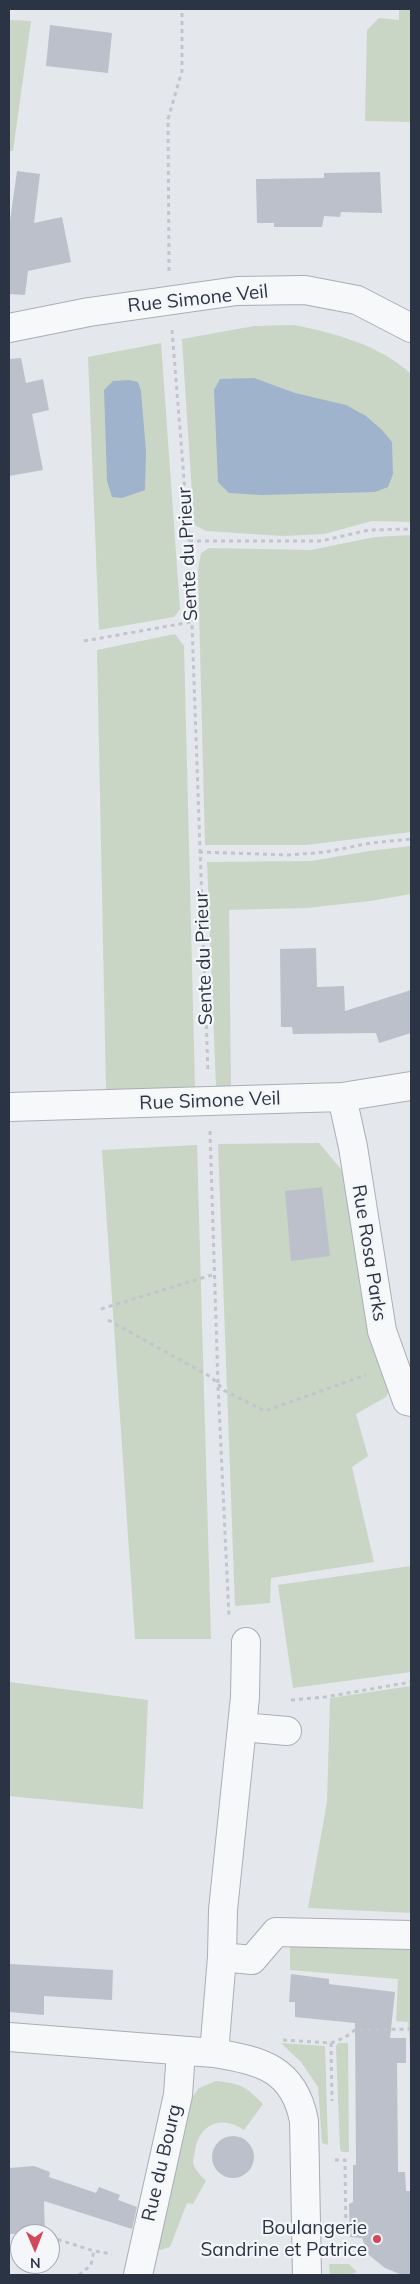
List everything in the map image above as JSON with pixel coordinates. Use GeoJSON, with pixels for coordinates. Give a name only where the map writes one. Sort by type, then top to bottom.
{"type":"FeatureCollection","features":[{"type":"Feature","properties":{"kind":"street","name":"Rue Simone Veil"},"geometry":{"type":"LineString","coordinates":[[9,328],[89,312],[237,291],[305,290],[357,300],[411,328]]}},
{"type":"Feature","properties":{"kind":"street","name":"Rue Simone Veil"},"geometry":{"type":"LineString","coordinates":[[9,1107],[342,1098],[411,1086]]}},
{"type":"Feature","properties":{"kind":"street","name":"Rue Rosa Parks"},"geometry":{"type":"LineString","coordinates":[[342,1098],[353,1147],[382,1331],[407,1401],[411,1402]]}},
{"type":"Feature","properties":{"kind":"street"},"geometry":{"type":"LineString","coordinates":[[214,2053],[222,1956],[223,1910],[246,1696],[246,1642]]}},
{"type":"Feature","properties":{"kind":"street"},"geometry":{"type":"LineString","coordinates":[[242,1728],[286,1732]]}},
{"type":"Feature","properties":{"kind":"street"},"geometry":{"type":"LineString","coordinates":[[222,1956],[252,1960],[276,1932],[411,1935]]}},
{"type":"Feature","properties":{"kind":"street"},"geometry":{"type":"LineString","coordinates":[[9,2036],[214,2053],[266,2064],[279,2074],[300,2103],[306,2162],[305,2254],[307,2275]]}},
{"type":"Feature","properties":{"kind":"street","name":"Rue du Bourg"},"geometry":{"type":"LineString","coordinates":[[138,2275],[178,2094],[181,2051]]}},
{"type":"Feature","properties":{"kind":"path","name":"Sente du Prieur"},"geometry":{"type":"LineString","coordinates":[[182,9],[182,72],[168,118],[170,302],[189,541],[218,1385],[230,1620],[246,1642]]}},
{"type":"Feature","properties":{"kind":"path"},"geometry":{"type":"LineString","coordinates":[[189,541],[321,541],[368,530],[411,529]]}},
{"type":"Feature","properties":{"kind":"path"},"geometry":{"type":"LineString","coordinates":[[84,641],[191,622]]}},
{"type":"Feature","properties":{"kind":"path"},"geometry":{"type":"LineString","coordinates":[[199,852],[289,855],[326,852],[372,843],[411,839]]}},
{"type":"Feature","properties":{"kind":"path"},"geometry":{"type":"LineString","coordinates":[[101,1309],[214,1274]]}},
{"type":"Feature","properties":{"kind":"path"},"geometry":{"type":"LineString","coordinates":[[108,1320],[211,1377],[225,1391],[265,1410],[395,1365]]}},
{"type":"Feature","properties":{"kind":"path"},"geometry":{"type":"LineString","coordinates":[[287,1700],[325,1697],[411,1682]]}},
{"type":"Feature","properties":{"kind":"path"},"geometry":{"type":"LineString","coordinates":[[331,2043],[344,2038],[355,2030],[411,2029]]}},
{"type":"Feature","properties":{"kind":"path"},"geometry":{"type":"LineString","coordinates":[[60,2240],[94,2251],[91,2265],[79,2275]]}},
{"type":"Feature","properties":{"kind":"green space"},"geometry":{"type":"Polygon","coordinates":[[[399,9],[411,9],[411,122],[365,121],[367,30],[379,18],[399,20],[399,9]]]}},
{"type":"Feature","properties":{"kind":"green space"},"geometry":{"type":"Polygon","coordinates":[[[9,20],[31,21],[13,151],[9,151],[9,20]]]}},
{"type":"Feature","properties":{"kind":"green space"},"geometry":{"type":"Polygon","coordinates":[[[294,325],[340,336],[371,348],[399,364],[411,374],[411,522],[372,521],[324,534],[282,536],[206,531],[194,525],[182,339],[254,326],[294,325]]]}},
{"type":"Feature","properties":{"kind":"green space"},"geometry":{"type":"Polygon","coordinates":[[[161,343],[180,609],[174,617],[99,630],[88,357],[161,343]]]}},
{"type":"Feature","properties":{"kind":"green space"},"geometry":{"type":"Polygon","coordinates":[[[411,535],[411,832],[306,845],[205,845],[198,570],[201,553],[209,548],[311,550],[375,537],[411,535]]]}},
{"type":"Feature","properties":{"kind":"green space"},"geometry":{"type":"Polygon","coordinates":[[[175,634],[184,646],[195,1087],[106,1090],[97,650],[175,634]]]}},
{"type":"Feature","properties":{"kind":"green space"},"geometry":{"type":"Polygon","coordinates":[[[411,846],[411,894],[307,908],[229,910],[231,1086],[216,1086],[207,862],[312,861],[411,846]]]}},
{"type":"Feature","properties":{"kind":"green space"},"geometry":{"type":"Polygon","coordinates":[[[319,1143],[346,1175],[360,1288],[390,1389],[386,1397],[356,1414],[368,1456],[352,1467],[374,1562],[271,1578],[270,1603],[235,1606],[218,1144],[319,1143]]]}},
{"type":"Feature","properties":{"kind":"green space"},"geometry":{"type":"Polygon","coordinates":[[[197,1145],[211,1639],[135,1639],[102,1150],[197,1145]]]}},
{"type":"Feature","properties":{"kind":"green space"},"geometry":{"type":"Polygon","coordinates":[[[411,1566],[411,1672],[293,1688],[278,1585],[411,1566]]]}},
{"type":"Feature","properties":{"kind":"green space"},"geometry":{"type":"Polygon","coordinates":[[[9,1682],[148,1700],[143,1809],[9,1796],[9,1682]]]}},
{"type":"Feature","properties":{"kind":"green space"},"geometry":{"type":"Polygon","coordinates":[[[411,1686],[411,1913],[308,1908],[327,1802],[330,1698],[411,1686]]]}},
{"type":"Feature","properties":{"kind":"green space"},"geometry":{"type":"Polygon","coordinates":[[[296,1942],[411,1944],[411,2063],[408,2022],[396,2021],[398,1979],[290,1970],[290,1948],[296,1942]]]}},
{"type":"Feature","properties":{"kind":"green space"},"geometry":{"type":"Polygon","coordinates":[[[281,2043],[325,2046],[328,2145],[322,2143],[318,2087],[301,2062],[281,2043]]]}},
{"type":"Feature","properties":{"kind":"green space"},"geometry":{"type":"Polygon","coordinates":[[[338,2043],[348,2043],[349,2152],[342,2152],[340,2149],[336,2046],[338,2043]]]}},
{"type":"Feature","properties":{"kind":"green space"},"geometry":{"type":"Polygon","coordinates":[[[216,2081],[232,2083],[242,2087],[252,2093],[263,2104],[244,2130],[236,2125],[220,2123],[213,2124],[202,2133],[195,2150],[193,2162],[196,2170],[206,2181],[193,2204],[187,2203],[170,2247],[160,2250],[155,2245],[184,2132],[190,2100],[199,2088],[216,2081]]]}},
{"type":"Feature","properties":{"kind":"green space"},"geometry":{"type":"Polygon","coordinates":[[[329,2264],[349,2264],[357,2272],[349,2275],[330,2275],[329,2264]]]}},
{"type":"Feature","properties":{"kind":"water"},"geometry":{"type":"Polygon","coordinates":[[[254,378],[295,393],[346,405],[366,416],[392,442],[393,474],[388,487],[375,492],[261,495],[229,493],[218,482],[214,390],[220,379],[254,378]]]}},
{"type":"Feature","properties":{"kind":"water"},"geometry":{"type":"Polygon","coordinates":[[[129,380],[138,382],[141,391],[146,451],[145,490],[122,498],[112,497],[107,481],[104,390],[113,381],[129,380]]]}},
{"type":"Feature","properties":{"kind":"building"},"geometry":{"type":"Polygon","coordinates":[[[50,25],[112,33],[108,73],[46,66],[50,25]]]}},
{"type":"Feature","properties":{"kind":"building"},"geometry":{"type":"Polygon","coordinates":[[[17,171],[40,174],[34,223],[62,217],[71,262],[28,271],[25,295],[9,294],[9,228],[17,171]]]}},
{"type":"Feature","properties":{"kind":"building"},"geometry":{"type":"Polygon","coordinates":[[[380,172],[382,213],[341,212],[340,217],[324,216],[322,227],[274,227],[274,223],[257,223],[256,179],[324,178],[324,173],[380,172]]]}},
{"type":"Feature","properties":{"kind":"building"},"geometry":{"type":"Polygon","coordinates":[[[21,358],[26,383],[43,379],[49,410],[32,414],[43,470],[9,476],[9,359],[21,358]]]}},
{"type":"Feature","properties":{"kind":"building"},"geometry":{"type":"Polygon","coordinates":[[[316,948],[317,987],[344,986],[345,1011],[411,990],[411,1033],[379,1043],[376,1033],[293,1034],[292,1027],[281,1027],[280,949],[316,948]]]}},
{"type":"Feature","properties":{"kind":"building"},"geometry":{"type":"Polygon","coordinates":[[[322,1187],[330,1256],[291,1261],[285,1191],[322,1187]]]}},
{"type":"Feature","properties":{"kind":"building"},"geometry":{"type":"Polygon","coordinates":[[[10,1964],[113,1970],[112,2000],[44,1996],[44,2015],[9,2012],[10,1964]]]}},
{"type":"Feature","properties":{"kind":"building"},"geometry":{"type":"Polygon","coordinates":[[[291,1974],[329,1979],[329,1984],[395,1992],[390,2038],[406,2038],[406,2063],[397,2063],[398,2172],[405,2172],[406,2191],[411,2191],[411,2275],[402,2275],[385,2268],[369,2255],[362,2238],[350,2237],[349,2204],[353,2202],[353,2165],[356,2165],[355,2023],[295,2017],[295,2002],[289,2002],[291,1974]]]}},
{"type":"Feature","properties":{"kind":"building"},"geometry":{"type":"Polygon","coordinates":[[[237,2136],[245,2139],[251,2145],[254,2157],[251,2169],[245,2175],[229,2178],[221,2175],[215,2169],[212,2153],[215,2145],[221,2139],[237,2136]]]}},
{"type":"Feature","properties":{"kind":"building"},"geometry":{"type":"Polygon","coordinates":[[[34,2166],[50,2172],[49,2177],[96,2193],[99,2187],[120,2195],[118,2200],[137,2207],[132,2229],[44,2201],[45,2224],[10,2224],[9,2234],[10,2168],[34,2166]]]}},
{"type":"Feature","properties":{"kind":"place","name":"Boulangerie Sandrine et Patrice"},"geometry":{"type":"Point","coordinates":[377,2239]}}]}
